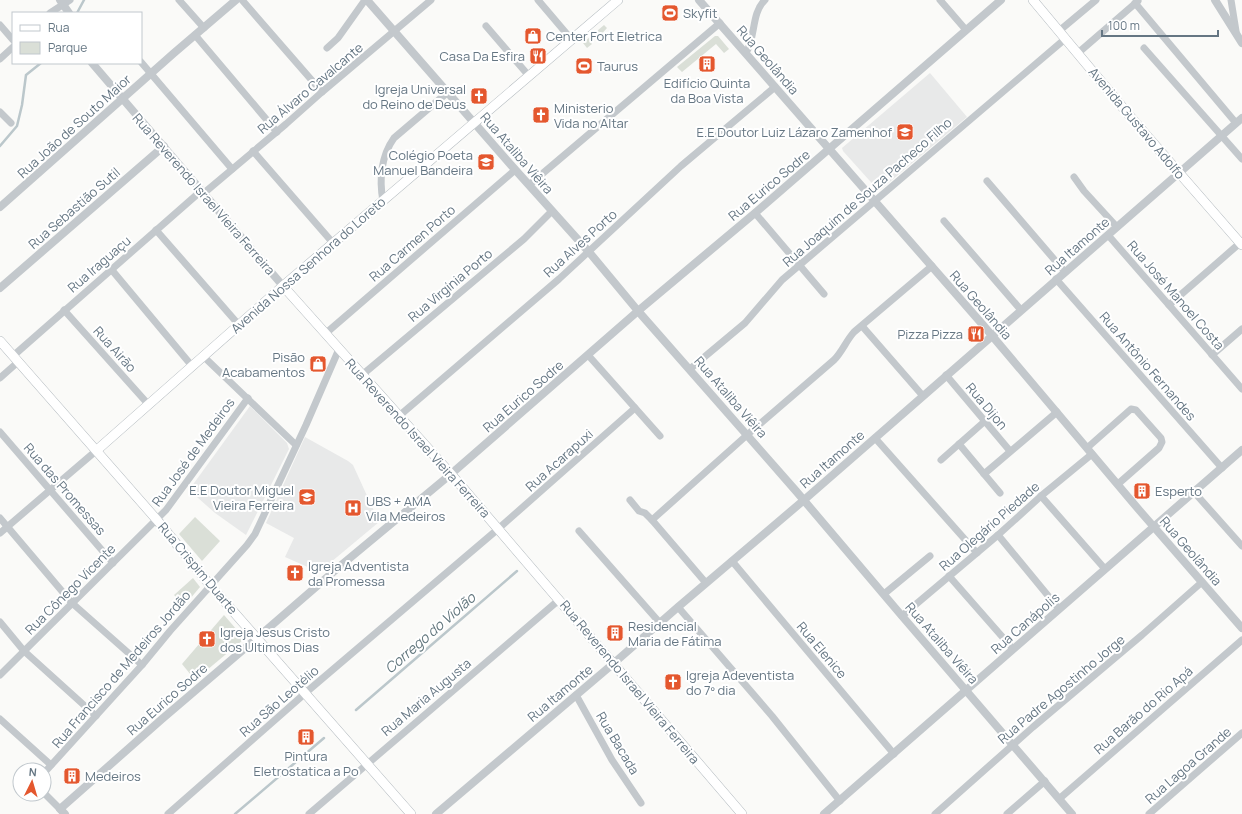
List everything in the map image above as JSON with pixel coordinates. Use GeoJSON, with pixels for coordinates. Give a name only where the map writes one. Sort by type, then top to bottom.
{"type":"FeatureCollection","features":[{"type":"Feature","properties":{"kind":"main road","name":"Avenida Nossa Senhora do Loreto"},"geometry":{"type":"LineString","coordinates":[[97,450],[283,286],[572,40],[616,0]]}},
{"type":"Feature","properties":{"kind":"main road","name":"Avenida Gustavo Adolfo"},"geometry":{"type":"LineString","coordinates":[[1033,0],[1241,244]]}},
{"type":"Feature","properties":{"kind":"main road","name":"Rua Reverendo Israel Vieira Ferreira"},"geometry":{"type":"LineString","coordinates":[[283,286],[451,474],[560,599],[742,814]]}},
{"type":"Feature","properties":{"kind":"main road","name":"Rua Crispim Duarte"},"geometry":{"type":"LineString","coordinates":[[0,341],[97,450],[210,585],[411,814]]}},
{"type":"Feature","properties":{"kind":"street"},"geometry":{"type":"LineString","coordinates":[[179,0],[204,28]]}},
{"type":"Feature","properties":{"kind":"street","name":"Rua João de Souto Maior"},"geometry":{"type":"LineString","coordinates":[[0,207],[236,0]]}},
{"type":"Feature","properties":{"kind":"street"},"geometry":{"type":"LineString","coordinates":[[242,0],[322,92]]}},
{"type":"Feature","properties":{"kind":"street"},"geometry":{"type":"LineString","coordinates":[[327,48],[338,38],[366,0]]}},
{"type":"Feature","properties":{"kind":"street","name":"Rua Ataliba Viêira"},"geometry":{"type":"LineString","coordinates":[[366,0],[589,252],[638,311],[804,500],[1072,814]]}},
{"type":"Feature","properties":{"kind":"street","name":"Rua Álvaro Cavalcante"},"geometry":{"type":"LineString","coordinates":[[202,192],[277,132],[431,0]]}},
{"type":"Feature","properties":{"kind":"street"},"geometry":{"type":"LineString","coordinates":[[538,0],[572,40]]}},
{"type":"Feature","properties":{"kind":"street","name":"Rua Geolândia"},"geometry":{"type":"LineString","coordinates":[[699,0],[992,335],[1154,527],[1242,628]]}},
{"type":"Feature","properties":{"kind":"street"},"geometry":{"type":"LineString","coordinates":[[746,53],[751,42],[758,8],[765,0]]}},
{"type":"Feature","properties":{"kind":"street"},"geometry":{"type":"LineString","coordinates":[[940,0],[966,30]]}},
{"type":"Feature","properties":{"kind":"street","name":"Rua Eurico Sodre"},"geometry":{"type":"LineString","coordinates":[[63,813],[162,719],[339,567],[451,474],[638,311],[1001,0]]}},
{"type":"Feature","properties":{"kind":"street","name":"Rua Joaquim de Souza Pacheco Filho"},"geometry":{"type":"LineString","coordinates":[[690,369],[745,323],[778,285],[1062,35],[1096,0]]}},
{"type":"Feature","properties":{"kind":"street"},"geometry":{"type":"LineString","coordinates":[[1215,0],[1242,43]]}},
{"type":"Feature","properties":{"kind":"street"},"geometry":{"type":"LineString","coordinates":[[1231,0],[1236,35]]}},
{"type":"Feature","properties":{"kind":"street"},"geometry":{"type":"LineString","coordinates":[[51,12],[64,1],[69,12]]}},
{"type":"Feature","properties":{"kind":"street"},"geometry":{"type":"LineString","coordinates":[[1078,54],[1137,1],[1239,121]]}},
{"type":"Feature","properties":{"kind":"street"},"geometry":{"type":"LineString","coordinates":[[529,185],[720,23]]}},
{"type":"Feature","properties":{"kind":"street"},"geometry":{"type":"LineString","coordinates":[[0,25],[12,39]]}},
{"type":"Feature","properties":{"kind":"street"},"geometry":{"type":"LineString","coordinates":[[486,26],[529,76]]}},
{"type":"Feature","properties":{"kind":"street"},"geometry":{"type":"LineString","coordinates":[[195,35],[277,132]]}},
{"type":"Feature","properties":{"kind":"street"},"geometry":{"type":"LineString","coordinates":[[0,59],[12,48]]}},
{"type":"Feature","properties":{"kind":"street"},"geometry":{"type":"LineString","coordinates":[[1144,48],[1242,159]]}},
{"type":"Feature","properties":{"kind":"street"},"geometry":{"type":"LineString","coordinates":[[142,63],[232,169]]}},
{"type":"Feature","properties":{"kind":"street","name":"Rua Reverendo Israel Vieira Ferreira"},"geometry":{"type":"LineString","coordinates":[[93,64],[122,100],[164,146],[283,286]]}},
{"type":"Feature","properties":{"kind":"street","name":"Rua Alves Porto"},"geometry":{"type":"LineString","coordinates":[[399,416],[589,252],[681,166],[775,87]]}},
{"type":"Feature","properties":{"kind":"street"},"geometry":{"type":"LineString","coordinates":[[383,201],[381,190],[381,172],[390,143],[448,92]]}},
{"type":"Feature","properties":{"kind":"street"},"geometry":{"type":"LineString","coordinates":[[0,112],[11,123]]}},
{"type":"Feature","properties":{"kind":"street","name":"Rua Itamonte"},"geometry":{"type":"LineString","coordinates":[[436,814],[804,500],[1239,121]]}},
{"type":"Feature","properties":{"kind":"street","name":"Rua Sebastião Sutil"},"geometry":{"type":"LineString","coordinates":[[0,288],[164,146]]}},
{"type":"Feature","properties":{"kind":"street"},"geometry":{"type":"LineString","coordinates":[[252,151],[333,243]]}},
{"type":"Feature","properties":{"kind":"street","name":"Rua Carmen Porto"},"geometry":{"type":"LineString","coordinates":[[325,334],[515,170]]}},
{"type":"Feature","properties":{"kind":"street"},"geometry":{"type":"LineString","coordinates":[[1074,177],[1084,191],[1117,227]]}},
{"type":"Feature","properties":{"kind":"street"},"geometry":{"type":"LineString","coordinates":[[987,181],[1065,272]]}},
{"type":"Feature","properties":{"kind":"street","name":"Rua Iraguaçu"},"geometry":{"type":"LineString","coordinates":[[0,378],[16,359],[64,310],[110,269],[202,192]]}},
{"type":"Feature","properties":{"kind":"street","name":"Rua Virgínia Porto"},"geometry":{"type":"LineString","coordinates":[[362,375],[518,244],[552,211]]}},
{"type":"Feature","properties":{"kind":"street"},"geometry":{"type":"LineString","coordinates":[[755,212],[824,294]]}},
{"type":"Feature","properties":{"kind":"street"},"geometry":{"type":"LineString","coordinates":[[944,221],[1021,310]]}},
{"type":"Feature","properties":{"kind":"street"},"geometry":{"type":"LineString","coordinates":[[156,230],[239,325]]}},
{"type":"Feature","properties":{"kind":"street","name":"Rua José Manoel Costa"},"geometry":{"type":"LineString","coordinates":[[1108,235],[1242,389]]}},
{"type":"Feature","properties":{"kind":"street"},"geometry":{"type":"LineString","coordinates":[[1169,305],[1241,244]]}},
{"type":"Feature","properties":{"kind":"street"},"geometry":{"type":"LineString","coordinates":[[652,520],[747,435],[840,355],[847,340],[932,266]]}},
{"type":"Feature","properties":{"kind":"street"},"geometry":{"type":"LineString","coordinates":[[110,269],[192,366]]}},
{"type":"Feature","properties":{"kind":"street","name":"Rua Antônio Fernandes"},"geometry":{"type":"LineString","coordinates":[[1056,279],[1222,468]]}},
{"type":"Feature","properties":{"kind":"street","name":"Rua Airão"},"geometry":{"type":"LineString","coordinates":[[64,310],[148,404]]}},
{"type":"Feature","properties":{"kind":"street"},"geometry":{"type":"LineString","coordinates":[[862,326],[923,396]]}},
{"type":"Feature","properties":{"kind":"street"},"geometry":{"type":"LineString","coordinates":[[1212,354],[1242,329]]}},
{"type":"Feature","properties":{"kind":"street","name":"Rua Francisco de Medeiros Jordão"},"geometry":{"type":"LineString","coordinates":[[52,765],[142,665],[255,534],[340,350]]}},
{"type":"Feature","properties":{"kind":"street"},"geometry":{"type":"LineString","coordinates":[[588,355],[660,436]]}},
{"type":"Feature","properties":{"kind":"street"},"geometry":{"type":"LineString","coordinates":[[203,356],[296,445]]}},
{"type":"Feature","properties":{"kind":"street","name":"Rua Dijon"},"geometry":{"type":"LineString","coordinates":[[946,375],[1010,451]]}},
{"type":"Feature","properties":{"kind":"street","name":"Rua José de Medeiros"},"geometry":{"type":"LineString","coordinates":[[157,520],[166,510],[248,398]]}},
{"type":"Feature","properties":{"kind":"street","name":"Rua Acarapuxi"},"geometry":{"type":"LineString","coordinates":[[498,529],[635,408]]}},
{"type":"Feature","properties":{"kind":"street","name":"Rua Olegário Piedade"},"geometry":{"type":"LineString","coordinates":[[902,616],[998,535],[1090,451],[1131,409],[1136,410],[1161,438],[1162,442],[1161,446],[1118,484]]}},
{"type":"Feature","properties":{"kind":"street"},"geometry":{"type":"LineString","coordinates":[[984,474],[1057,412]]}},
{"type":"Feature","properties":{"kind":"street"},"geometry":{"type":"LineString","coordinates":[[941,460],[985,421]]}},
{"type":"Feature","properties":{"kind":"street","name":"Rua das Promessas"},"geometry":{"type":"LineString","coordinates":[[0,432],[113,563]]}},
{"type":"Feature","properties":{"kind":"street"},"geometry":{"type":"LineString","coordinates":[[875,438],[977,553]]}},
{"type":"Feature","properties":{"kind":"street"},"geometry":{"type":"LineString","coordinates":[[959,444],[1000,493]]}},
{"type":"Feature","properties":{"kind":"street","name":"Avenida Nossa Senhora do Loreto"},"geometry":{"type":"LineString","coordinates":[[0,533],[97,450]]}},
{"type":"Feature","properties":{"kind":"street","name":"Rua Canápolis"},"geometry":{"type":"LineString","coordinates":[[824,814],[1242,450]]}},
{"type":"Feature","properties":{"kind":"street"},"geometry":{"type":"LineString","coordinates":[[1194,492],[1242,546]]}},
{"type":"Feature","properties":{"kind":"street"},"geometry":{"type":"LineString","coordinates":[[1041,496],[1105,569]]}},
{"type":"Feature","properties":{"kind":"street"},"geometry":{"type":"LineString","coordinates":[[630,500],[639,511],[645,513],[652,520],[706,583]]}},
{"type":"Feature","properties":{"kind":"street"},"geometry":{"type":"LineString","coordinates":[[0,518],[72,603],[142,665]]}},
{"type":"Feature","properties":{"kind":"street","name":"Rua Cônego Vicente"},"geometry":{"type":"LineString","coordinates":[[0,675],[157,520]]}},
{"type":"Feature","properties":{"kind":"street","name":"Rua São Leotélio"},"geometry":{"type":"LineString","coordinates":[[168,814],[305,694],[498,529]]}},
{"type":"Feature","properties":{"kind":"street"},"geometry":{"type":"LineString","coordinates":[[580,531],[660,623]]}},
{"type":"Feature","properties":{"kind":"street"},"geometry":{"type":"LineString","coordinates":[[998,535],[1059,609]]}},
{"type":"Feature","properties":{"kind":"street"},"geometry":{"type":"LineString","coordinates":[[884,594],[930,556]]}},
{"type":"Feature","properties":{"kind":"street","name":"Rua Elenice"},"geometry":{"type":"LineString","coordinates":[[732,561],[894,754]]}},
{"type":"Feature","properties":{"kind":"street"},"geometry":{"type":"LineString","coordinates":[[949,576],[1013,650]]}},
{"type":"Feature","properties":{"kind":"street","name":"Rua Padre Agostinho Jorge"},"geometry":{"type":"LineString","coordinates":[[935,814],[1202,582]]}},
{"type":"Feature","properties":{"kind":"street","name":"Rua Maria Augusta"},"geometry":{"type":"LineString","coordinates":[[309,814],[560,599]]}},
{"type":"Feature","properties":{"kind":"street"},"geometry":{"type":"LineString","coordinates":[[678,607],[772,716],[840,801]]}},
{"type":"Feature","properties":{"kind":"street"},"geometry":{"type":"LineString","coordinates":[[0,622],[24,651],[96,716]]}},
{"type":"Feature","properties":{"kind":"street","name":"Rua Barão do Rio Apá"},"geometry":{"type":"LineString","coordinates":[[1059,799],[1242,640]]}},
{"type":"Feature","properties":{"kind":"street","name":"Rua Bacada"},"geometry":{"type":"LineString","coordinates":[[576,694],[612,760],[641,803]]}},
{"type":"Feature","properties":{"kind":"street"},"geometry":{"type":"LineString","coordinates":[[0,719],[47,762]]}},
{"type":"Feature","properties":{"kind":"street","name":"Rua Lagoa Grande"},"geometry":{"type":"LineString","coordinates":[[1149,814],[1242,734]]}},
{"type":"Feature","properties":{"kind":"street"},"geometry":{"type":"LineString","coordinates":[[1007,814],[1045,781]]}},
{"type":"Feature","properties":{"kind":"street"},"geometry":{"type":"LineString","coordinates":[[52,801],[63,813]]}},
{"type":"Feature","properties":{"kind":"shaded area","name":"E.E Doutor Luiz Lázaro Zamenhof"},"geometry":{"type":"Polygon","coordinates":[[[930,73],[967,117],[880,190],[878,190],[842,148],[930,73]]]}},
{"type":"Feature","properties":{"kind":"shaded area"},"geometry":{"type":"Polygon","coordinates":[[[250,406],[287,443],[289,449],[246,535],[215,513],[189,490],[250,406]]]}},
{"type":"Feature","properties":{"kind":"shaded area","name":"E.E Doutor Miguel Vieira Ferreira"},"geometry":{"type":"Polygon","coordinates":[[[305,437],[353,465],[379,522],[319,572],[285,557],[294,538],[266,523],[305,437]]]}},
{"type":"Feature","properties":{"kind":"green space"},"geometry":{"type":"Polygon","coordinates":[[[604,25],[607,28],[598,38],[597,37],[590,42],[592,44],[587,48],[583,43],[604,25]]]}},
{"type":"Feature","properties":{"kind":"green space"},"geometry":{"type":"Polygon","coordinates":[[[715,36],[718,36],[729,49],[724,53],[716,44],[682,72],[677,67],[715,36]]]}},
{"type":"Feature","properties":{"kind":"green space"},"geometry":{"type":"Polygon","coordinates":[[[195,517],[220,541],[202,561],[179,534],[195,517]]]}},
{"type":"Feature","properties":{"kind":"green space"},"geometry":{"type":"Polygon","coordinates":[[[193,578],[200,587],[184,606],[174,595],[193,578]]]}},
{"type":"Feature","properties":{"kind":"green space"},"geometry":{"type":"Polygon","coordinates":[[[224,615],[243,637],[243,640],[195,680],[182,664],[224,615]]]}},
{"type":"Feature","properties":{"kind":"waterway"},"geometry":{"type":"LineString","coordinates":[[78,12],[84,0]]}},
{"type":"Feature","properties":{"kind":"waterway"},"geometry":{"type":"LineString","coordinates":[[0,146],[17,126],[22,105],[26,75],[40,64]]}},
{"type":"Feature","properties":{"kind":"waterway","name":"Corrego do Violão"},"geometry":{"type":"LineString","coordinates":[[356,710],[517,571]]}},
{"type":"Feature","properties":{"kind":"waterway","name":"Corrego do Violão"},"geometry":{"type":"LineString","coordinates":[[235,814],[324,738]]}},
{"type":"Feature","properties":{"kind":"place","name":"Skyfit"},"geometry":{"type":"Point","coordinates":[670,13]}},
{"type":"Feature","properties":{"kind":"place","name":"Center Fort Eletrica"},"geometry":{"type":"Point","coordinates":[533,36]}},
{"type":"Feature","properties":{"kind":"place","name":"Casa Da Esfira"},"geometry":{"type":"Point","coordinates":[538,56]}},
{"type":"Feature","properties":{"kind":"place","name":"Edifício Quinta da Boa Vista"},"geometry":{"type":"Point","coordinates":[707,64]}},
{"type":"Feature","properties":{"kind":"place","name":"Taurus"},"geometry":{"type":"Point","coordinates":[584,66]}},
{"type":"Feature","properties":{"kind":"place","name":"Igreja Universal do Reino de Deus"},"geometry":{"type":"Point","coordinates":[479,96]}},
{"type":"Feature","properties":{"kind":"place","name":"Ministerio Vida no Altar"},"geometry":{"type":"Point","coordinates":[541,115]}},
{"type":"Feature","properties":{"kind":"place","name":"E.E Doutor Luiz Lázaro Zamenhof"},"geometry":{"type":"Point","coordinates":[905,132]}},
{"type":"Feature","properties":{"kind":"place","name":"Colégio Poeta Manuel Bandeira"},"geometry":{"type":"Point","coordinates":[486,162]}},
{"type":"Feature","properties":{"kind":"place","name":"Pizza Pizza"},"geometry":{"type":"Point","coordinates":[976,334]}},
{"type":"Feature","properties":{"kind":"place","name":"Pisão Acabamentos"},"geometry":{"type":"Point","coordinates":[318,364]}},
{"type":"Feature","properties":{"kind":"place","name":"Esperto"},"geometry":{"type":"Point","coordinates":[1142,491]}},
{"type":"Feature","properties":{"kind":"place","name":"E.E Doutor Miguel Vieira Ferreira"},"geometry":{"type":"Point","coordinates":[307,497]}},
{"type":"Feature","properties":{"kind":"place","name":"UBS + AMA Vila Medeiros"},"geometry":{"type":"Point","coordinates":[353,508]}},
{"type":"Feature","properties":{"kind":"place","name":"Igreja Adventista da Promessa"},"geometry":{"type":"Point","coordinates":[295,573]}},
{"type":"Feature","properties":{"kind":"place","name":"Residencial Maria de Fátima"},"geometry":{"type":"Point","coordinates":[615,633]}},
{"type":"Feature","properties":{"kind":"place","name":"Igreja Jesus Cristo dos Ultimos Dias"},"geometry":{"type":"Point","coordinates":[207,639]}},
{"type":"Feature","properties":{"kind":"place","name":"Igreja Adeventista do 7º dia"},"geometry":{"type":"Point","coordinates":[673,682]}},
{"type":"Feature","properties":{"kind":"place","name":"Pintura Eletrostatica a Po"},"geometry":{"type":"Point","coordinates":[306,737]}},
{"type":"Feature","properties":{"kind":"place","name":"Medeiros"},"geometry":{"type":"Point","coordinates":[72,776]}}]}
